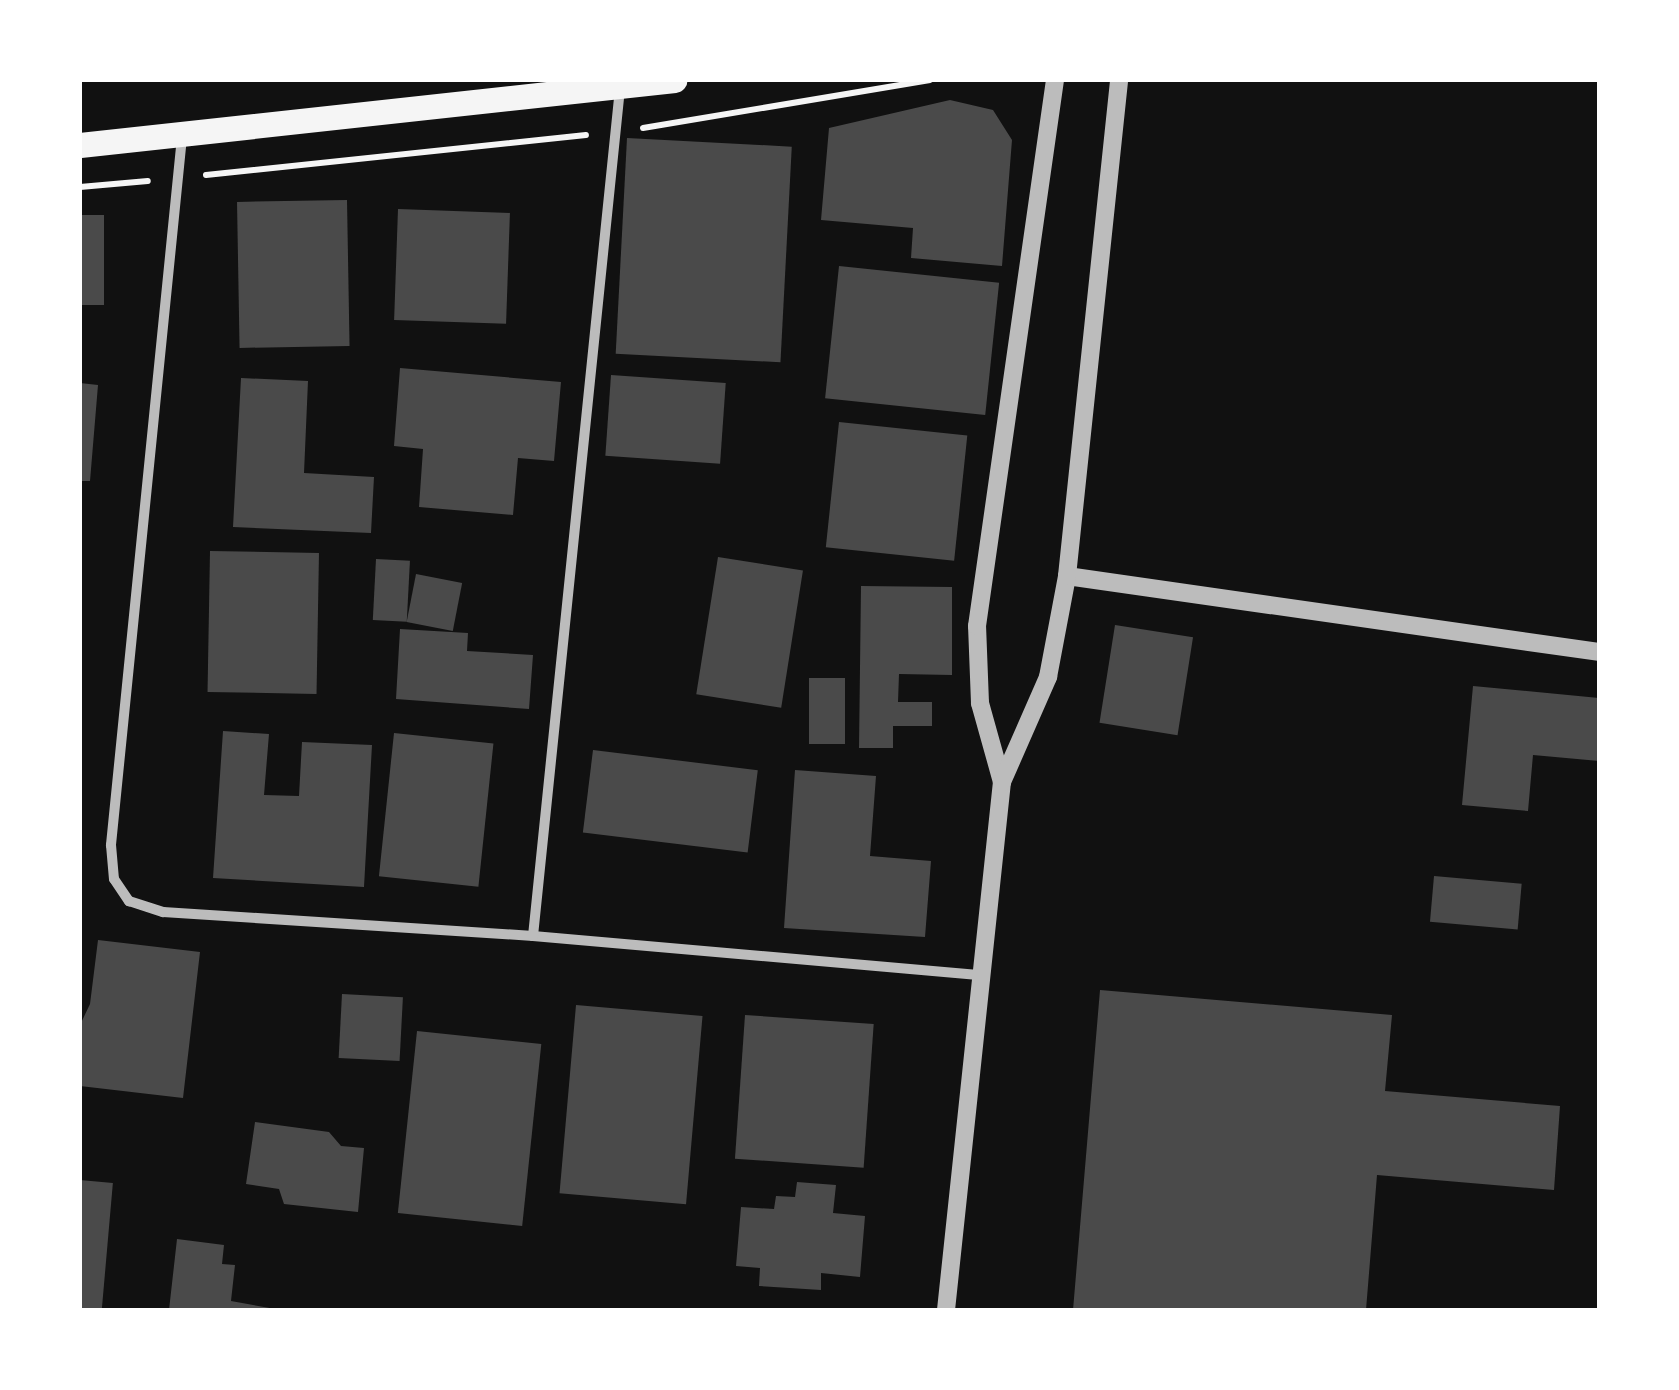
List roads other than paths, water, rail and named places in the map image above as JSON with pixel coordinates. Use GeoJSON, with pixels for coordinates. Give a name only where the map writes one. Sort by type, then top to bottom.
{"type":"FeatureCollection","features":[{"type":"Feature","properties":{"kind":"main road"},"geometry":{"type":"LineString","coordinates":[[80,145],[182,137],[674,80]]}},
{"type":"Feature","properties":{"kind":"street"},"geometry":{"type":"LineString","coordinates":[[1002,782],[980,703],[977,626],[1055,80]]}},
{"type":"Feature","properties":{"kind":"street"},"geometry":{"type":"LineString","coordinates":[[946,1310],[978,975],[1002,782],[1048,677],[1066,576],[1120,80]]}},
{"type":"Feature","properties":{"kind":"street"},"geometry":{"type":"LineString","coordinates":[[533,936],[620,88]]}},
{"type":"Feature","properties":{"kind":"street"},"geometry":{"type":"LineString","coordinates":[[182,137],[112,845],[114,879],[129,901],[163,912],[533,936],[978,975]]}},
{"type":"Feature","properties":{"kind":"street"},"geometry":{"type":"LineString","coordinates":[[1066,576],[1599,652]]}}]}
